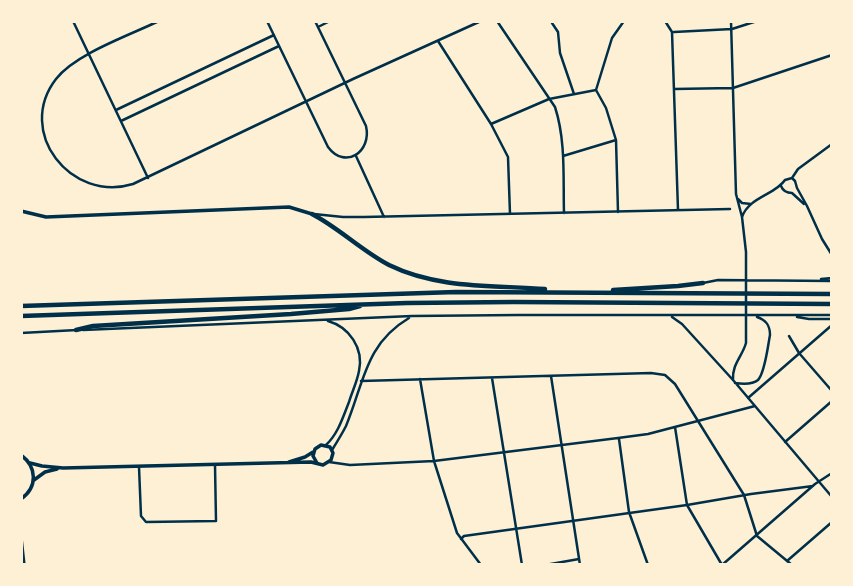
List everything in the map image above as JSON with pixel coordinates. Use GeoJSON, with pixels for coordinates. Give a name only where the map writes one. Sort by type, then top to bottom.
{"type":"FeatureCollection","features":[{"type":"Feature","properties":{"kind":"highway"},"geometry":{"type":"LineString","coordinates":[[312,214],[380,260],[431,279],[459,285],[577,292]]}},
{"type":"Feature","properties":{"kind":"highway"},"geometry":{"type":"LineString","coordinates":[[591,292],[703,283]]}},
{"type":"Feature","properties":{"kind":"highway"},"geometry":{"type":"LineString","coordinates":[[21,306],[456,292],[832,294]]}},
{"type":"Feature","properties":{"kind":"highway"},"geometry":{"type":"LineString","coordinates":[[76,330],[93,326],[349,309],[371,304]]}},
{"type":"Feature","properties":{"kind":"highway"},"geometry":{"type":"LineString","coordinates":[[21,316],[371,304],[832,304]]}},
{"type":"Feature","properties":{"kind":"street"},"geometry":{"type":"LineString","coordinates":[[73,21],[148,177]]}},
{"type":"Feature","properties":{"kind":"street"},"geometry":{"type":"LineString","coordinates":[[159,21],[74,62],[57,78],[48,92],[43,122],[45,138],[63,167],[79,180],[110,188],[125,187],[481,21]]}},
{"type":"Feature","properties":{"kind":"street"},"geometry":{"type":"LineString","coordinates":[[267,21],[332,152],[343,157],[355,155],[367,140],[366,126],[315,21]]}},
{"type":"Feature","properties":{"kind":"street"},"geometry":{"type":"LineString","coordinates":[[318,27],[330,21]]}},
{"type":"Feature","properties":{"kind":"street"},"geometry":{"type":"LineString","coordinates":[[497,21],[555,107],[560,123],[563,156],[564,213]]}},
{"type":"Feature","properties":{"kind":"street"},"geometry":{"type":"LineString","coordinates":[[618,212],[616,140],[606,108],[596,90],[612,38],[624,21]]}},
{"type":"Feature","properties":{"kind":"street"},"geometry":{"type":"LineString","coordinates":[[665,21],[672,32],[678,210]]}},
{"type":"Feature","properties":{"kind":"street"},"geometry":{"type":"LineString","coordinates":[[731,21],[737,197],[742,217],[747,275],[746,342],[734,364],[734,381]]}},
{"type":"Feature","properties":{"kind":"street"},"geometry":{"type":"LineString","coordinates":[[672,32],[732,29],[757,21]]}},
{"type":"Feature","properties":{"kind":"street"},"geometry":{"type":"LineString","coordinates":[[552,23],[558,32],[560,53],[574,94]]}},
{"type":"Feature","properties":{"kind":"street"},"geometry":{"type":"LineString","coordinates":[[116,110],[274,35]]}},
{"type":"Feature","properties":{"kind":"street"},"geometry":{"type":"LineString","coordinates":[[438,40],[491,124],[508,158],[510,214]]}},
{"type":"Feature","properties":{"kind":"street"},"geometry":{"type":"LineString","coordinates":[[121,121],[279,46]]}},
{"type":"Feature","properties":{"kind":"street"},"geometry":{"type":"LineString","coordinates":[[674,89],[733,88],[832,55]]}},
{"type":"Feature","properties":{"kind":"street"},"geometry":{"type":"LineString","coordinates":[[491,124],[549,99],[596,90]]}},
{"type":"Feature","properties":{"kind":"street"},"geometry":{"type":"LineString","coordinates":[[563,156],[616,140]]}},
{"type":"Feature","properties":{"kind":"street"},"geometry":{"type":"LineString","coordinates":[[742,217],[744,210],[751,204],[782,186],[798,169],[832,144]]}},
{"type":"Feature","properties":{"kind":"street"},"geometry":{"type":"LineString","coordinates":[[355,155],[384,217]]}},
{"type":"Feature","properties":{"kind":"street"},"geometry":{"type":"LineString","coordinates":[[792,178],[822,239],[830,246],[832,255]]}},
{"type":"Feature","properties":{"kind":"street"},"geometry":{"type":"LineString","coordinates":[[782,186],[783,190],[792,193],[807,206]]}},
{"type":"Feature","properties":{"kind":"street"},"geometry":{"type":"LineString","coordinates":[[792,193],[797,188]]}},
{"type":"Feature","properties":{"kind":"street"},"geometry":{"type":"LineString","coordinates":[[737,197],[742,202],[751,204]]}},
{"type":"Feature","properties":{"kind":"street"},"geometry":{"type":"LineString","coordinates":[[21,211],[46,217],[289,207],[312,214],[343,218]]}},
{"type":"Feature","properties":{"kind":"street"},"geometry":{"type":"LineString","coordinates":[[334,227],[334,219],[343,218],[730,209]]}},
{"type":"Feature","properties":{"kind":"street"},"geometry":{"type":"LineString","coordinates":[[703,283],[718,280],[832,280]]}},
{"type":"Feature","properties":{"kind":"street"},"geometry":{"type":"LineString","coordinates":[[21,333],[412,316],[518,314],[790,316],[809,319],[832,317]]}},
{"type":"Feature","properties":{"kind":"street"},"geometry":{"type":"LineString","coordinates":[[669,315],[682,324],[734,381],[832,497]]}},
{"type":"Feature","properties":{"kind":"street"},"geometry":{"type":"LineString","coordinates":[[329,463],[347,424],[373,353],[393,328],[412,316]]}},
{"type":"Feature","properties":{"kind":"street"},"geometry":{"type":"LineString","coordinates":[[734,381],[752,383],[758,380],[761,373],[770,329],[768,323],[754,316]]}},
{"type":"Feature","properties":{"kind":"street"},"geometry":{"type":"LineString","coordinates":[[283,463],[299,460],[330,441],[344,416],[356,381],[360,364],[358,350],[351,336],[341,327],[324,320]]}},
{"type":"Feature","properties":{"kind":"street"},"geometry":{"type":"LineString","coordinates":[[748,398],[832,326]]}},
{"type":"Feature","properties":{"kind":"street"},"geometry":{"type":"LineString","coordinates":[[828,330],[832,333]]}},
{"type":"Feature","properties":{"kind":"street"},"geometry":{"type":"LineString","coordinates":[[789,336],[832,391]]}},
{"type":"Feature","properties":{"kind":"street"},"geometry":{"type":"LineString","coordinates":[[361,381],[659,373],[665,375],[675,384],[744,495],[757,536],[792,565]]}},
{"type":"Feature","properties":{"kind":"street"},"geometry":{"type":"LineString","coordinates":[[551,376],[580,565]]}},
{"type":"Feature","properties":{"kind":"street"},"geometry":{"type":"LineString","coordinates":[[492,377],[522,565]]}},
{"type":"Feature","properties":{"kind":"street"},"geometry":{"type":"LineString","coordinates":[[419,379],[434,461],[457,533],[481,565]]}},
{"type":"Feature","properties":{"kind":"street"},"geometry":{"type":"LineString","coordinates":[[785,442],[832,401]]}},
{"type":"Feature","properties":{"kind":"street"},"geometry":{"type":"LineString","coordinates":[[30,463],[63,468],[434,461],[648,434],[755,406]]}},
{"type":"Feature","properties":{"kind":"street"},"geometry":{"type":"LineString","coordinates":[[675,427],[687,505],[722,565],[813,486],[832,473]]}},
{"type":"Feature","properties":{"kind":"street"},"geometry":{"type":"LineString","coordinates":[[618,438],[629,512],[648,565]]}},
{"type":"Feature","properties":{"kind":"street"},"geometry":{"type":"LineString","coordinates":[[326,445],[344,464]]}},
{"type":"Feature","properties":{"kind":"street"},"geometry":{"type":"LineString","coordinates":[[313,452],[317,463]]}},
{"type":"Feature","properties":{"kind":"street"},"geometry":{"type":"LineString","coordinates":[[21,455],[30,463],[34,474],[29,492],[21,499]]}},
{"type":"Feature","properties":{"kind":"street"},"geometry":{"type":"LineString","coordinates":[[139,467],[142,520],[216,521],[215,465]]}},
{"type":"Feature","properties":{"kind":"street"},"geometry":{"type":"LineString","coordinates":[[34,480],[45,472],[63,468]]}},
{"type":"Feature","properties":{"kind":"street"},"geometry":{"type":"LineString","coordinates":[[461,539],[464,536],[516,528],[813,486]]}},
{"type":"Feature","properties":{"kind":"street"},"geometry":{"type":"LineString","coordinates":[[787,561],[832,522]]}},
{"type":"Feature","properties":{"kind":"street"},"geometry":{"type":"LineString","coordinates":[[21,538],[24,565]]}},
{"type":"Feature","properties":{"kind":"street"},"geometry":{"type":"LineString","coordinates":[[545,565],[579,559]]}}]}
